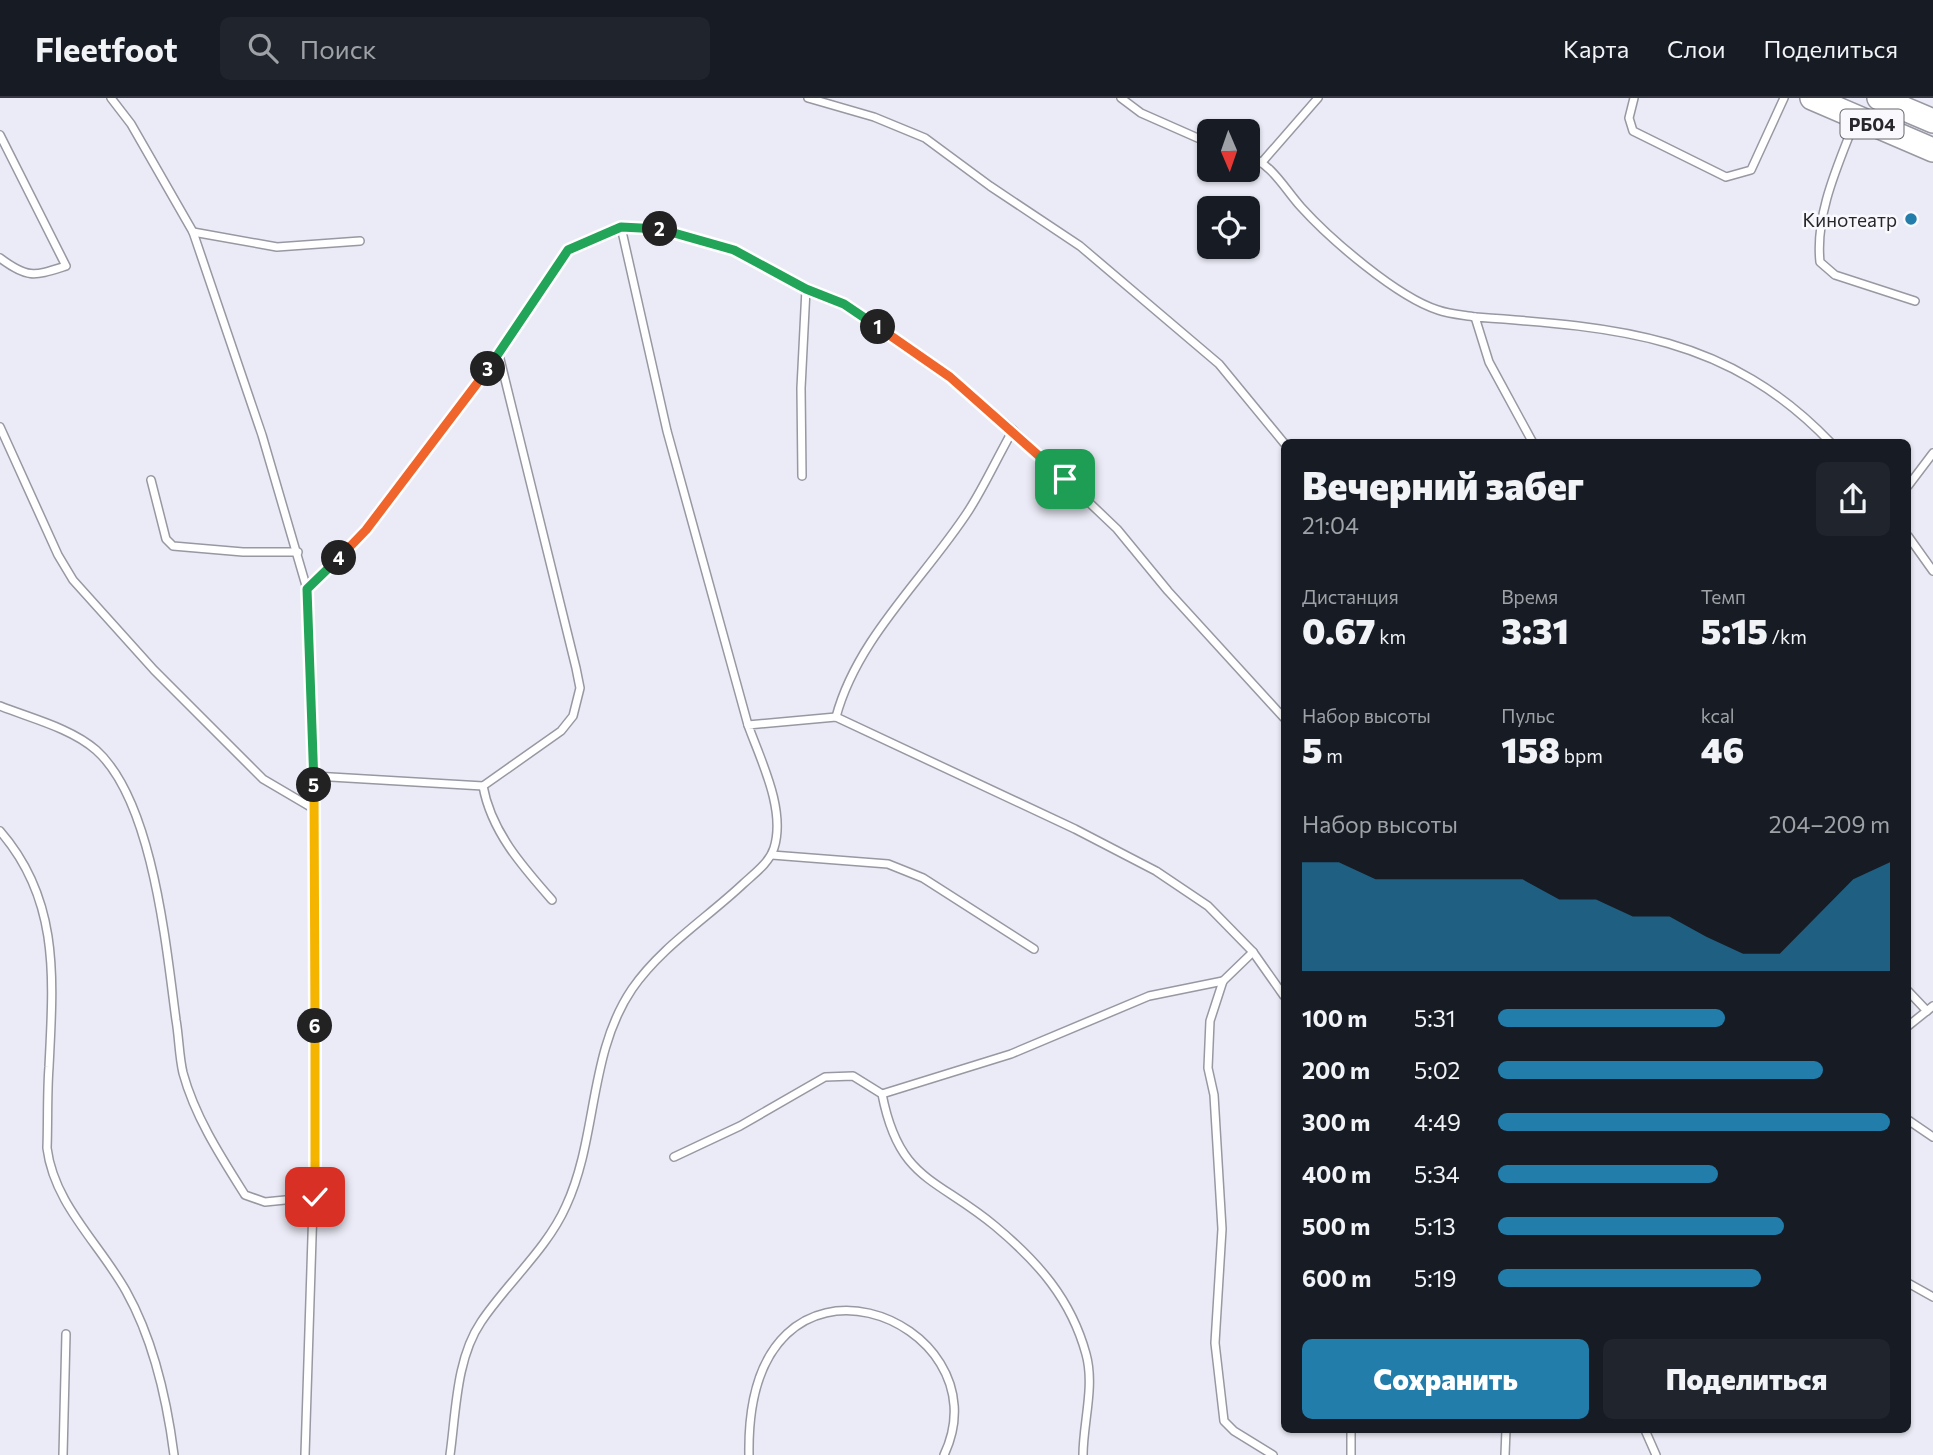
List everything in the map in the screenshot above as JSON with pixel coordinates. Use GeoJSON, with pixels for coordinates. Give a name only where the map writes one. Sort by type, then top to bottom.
{"type":"FeatureCollection","features":[{"type":"Feature","properties":{"kind":"highway","name":"РБ04"},"geometry":{"type":"LineString","coordinates":[[1812,98],[1933,150]]}},
{"type":"Feature","properties":{"kind":"highway","name":"РБ04"},"geometry":{"type":"LineString","coordinates":[[1880,98],[1933,121]]}},
{"type":"Feature","properties":{"kind":"lane"},"geometry":{"type":"LineString","coordinates":[[111,98],[131,124],[194,232],[298,552],[307,589],[314,776],[315,1197],[305,1454]]}},
{"type":"Feature","properties":{"kind":"lane"},"geometry":{"type":"LineString","coordinates":[[808,98],[874,117],[925,138],[989,186],[1080,246],[1219,364],[1281,439]]}},
{"type":"Feature","properties":{"kind":"lane"},"geometry":{"type":"LineString","coordinates":[[1121,98],[1141,113],[1197,138]]}},
{"type":"Feature","properties":{"kind":"lane"},"geometry":{"type":"LineString","coordinates":[[1263,161],[1318,98]]}},
{"type":"Feature","properties":{"kind":"lane"},"geometry":{"type":"LineString","coordinates":[[1634,98],[1629,118],[1633,131],[1726,177],[1751,170],[1784,98]]}},
{"type":"Feature","properties":{"kind":"lane"},"geometry":{"type":"LineString","coordinates":[[1856,117],[1825,209],[1818,246],[1820,262],[1835,275],[1915,301]]}},
{"type":"Feature","properties":{"kind":"lane"},"geometry":{"type":"LineString","coordinates":[[0,135],[66,266],[32,275],[18,272],[0,258]]}},
{"type":"Feature","properties":{"kind":"lane"},"geometry":{"type":"LineString","coordinates":[[1260,160],[1312,217],[1397,288],[1436,310],[1475,317],[1612,329],[1706,356],[1783,399],[1827,439]]}},
{"type":"Feature","properties":{"kind":"lane"},"geometry":{"type":"LineString","coordinates":[[450,1455],[460,1381],[472,1338],[566,1208],[584,1150],[600,1068],[619,1012],[633,988],[669,947],[720,905],[772,855],[777,826],[772,797],[748,726],[667,431],[621,227]]}},
{"type":"Feature","properties":{"kind":"lane"},"geometry":{"type":"LineString","coordinates":[[307,589],[366,530],[499,355],[568,250],[621,227],[653,227],[734,250],[806,289],[844,304],[950,377],[1013,430],[1117,529],[1168,591],[1281,715]]}},
{"type":"Feature","properties":{"kind":"lane"},"geometry":{"type":"LineString","coordinates":[[194,232],[277,247],[360,241]]}},
{"type":"Feature","properties":{"kind":"lane"},"geometry":{"type":"LineString","coordinates":[[802,476],[801,388],[806,289]]}},
{"type":"Feature","properties":{"kind":"lane"},"geometry":{"type":"LineString","coordinates":[[1475,317],[1489,362],[1531,439]]}},
{"type":"Feature","properties":{"kind":"lane"},"geometry":{"type":"LineString","coordinates":[[314,776],[483,786],[561,731],[573,716],[580,688],[499,355]]}},
{"type":"Feature","properties":{"kind":"lane"},"geometry":{"type":"LineString","coordinates":[[0,427],[58,555],[73,580],[154,670],[263,779],[314,809]]}},
{"type":"Feature","properties":{"kind":"lane"},"geometry":{"type":"LineString","coordinates":[[836,717],[843,691],[859,662],[970,508],[1013,430]]}},
{"type":"Feature","properties":{"kind":"lane"},"geometry":{"type":"LineString","coordinates":[[1911,482],[1933,453]]}},
{"type":"Feature","properties":{"kind":"lane"},"geometry":{"type":"LineString","coordinates":[[151,481],[166,539],[173,546],[243,552],[298,552]]}},
{"type":"Feature","properties":{"kind":"lane"},"geometry":{"type":"LineString","coordinates":[[1911,540],[1933,571]]}},
{"type":"Feature","properties":{"kind":"lane"},"geometry":{"type":"LineString","coordinates":[[0,706],[85,741],[98,751],[123,784],[136,817],[157,895],[183,1071],[196,1111],[245,1195],[265,1202],[315,1197]]}},
{"type":"Feature","properties":{"kind":"lane"},"geometry":{"type":"LineString","coordinates":[[748,726],[836,717],[1075,829],[1156,871],[1208,906],[1253,953],[1281,992]]}},
{"type":"Feature","properties":{"kind":"lane"},"geometry":{"type":"LineString","coordinates":[[483,786],[490,816],[525,867],[552,900]]}},
{"type":"Feature","properties":{"kind":"lane"},"geometry":{"type":"LineString","coordinates":[[0,831],[25,865],[36,887],[51,953],[47,1148],[50,1170],[62,1197],[126,1291],[142,1324],[166,1404],[174,1455]]}},
{"type":"Feature","properties":{"kind":"lane"},"geometry":{"type":"LineString","coordinates":[[772,855],[888,864],[923,878],[1034,949]]}},
{"type":"Feature","properties":{"kind":"lane"},"geometry":{"type":"LineString","coordinates":[[1253,953],[1223,981],[1210,1021],[1208,1051],[1222,1229],[1215,1343],[1222,1415],[1231,1429],[1273,1455]]}},
{"type":"Feature","properties":{"kind":"lane"},"geometry":{"type":"LineString","coordinates":[[882,1094],[1011,1054],[1149,996],[1223,981]]}},
{"type":"Feature","properties":{"kind":"lane"},"geometry":{"type":"LineString","coordinates":[[1911,993],[1930,1008],[1911,1024]]}},
{"type":"Feature","properties":{"kind":"lane"},"geometry":{"type":"LineString","coordinates":[[674,1157],[740,1126],[825,1077],[853,1076],[882,1094],[895,1141],[916,1170],[994,1225],[1043,1270],[1060,1291],[1087,1357],[1083,1455]]}},
{"type":"Feature","properties":{"kind":"lane"},"geometry":{"type":"LineString","coordinates":[[1911,1122],[1933,1137]]}},
{"type":"Feature","properties":{"kind":"lane"},"geometry":{"type":"LineString","coordinates":[[1911,1285],[1933,1297]]}},
{"type":"Feature","properties":{"kind":"lane"},"geometry":{"type":"LineString","coordinates":[[749,1455],[748,1423],[757,1383],[784,1335],[798,1322],[855,1310],[880,1314],[905,1326],[937,1359],[952,1397],[953,1425],[944,1455]]}},
{"type":"Feature","properties":{"kind":"lane"},"geometry":{"type":"LineString","coordinates":[[63,1455],[66,1334]]}},
{"type":"Feature","properties":{"kind":"lane"},"geometry":{"type":"LineString","coordinates":[[1351,1433],[1351,1455]]}},
{"type":"Feature","properties":{"kind":"lane"},"geometry":{"type":"LineString","coordinates":[[1505,1455],[1506,1433]]}},
{"type":"Feature","properties":{"kind":"lane"},"geometry":{"type":"LineString","coordinates":[[1646,1433],[1656,1455]]}},
{"type":"Feature","properties":{"kind":"place","name":"Kинотеатр"},"geometry":{"type":"Point","coordinates":[1911,219]}},
{"type":"Feature","properties":{"kind":"route"},"geometry":{"type":"LineString","coordinates":[[315,1197],[314,776],[307,589],[366,530],[419,456],[499,355],[568,250],[621,227],[637,226],[692,236],[734,250],[806,289],[844,304],[907,346],[950,377],[1013,430],[1065,479]]}}]}
